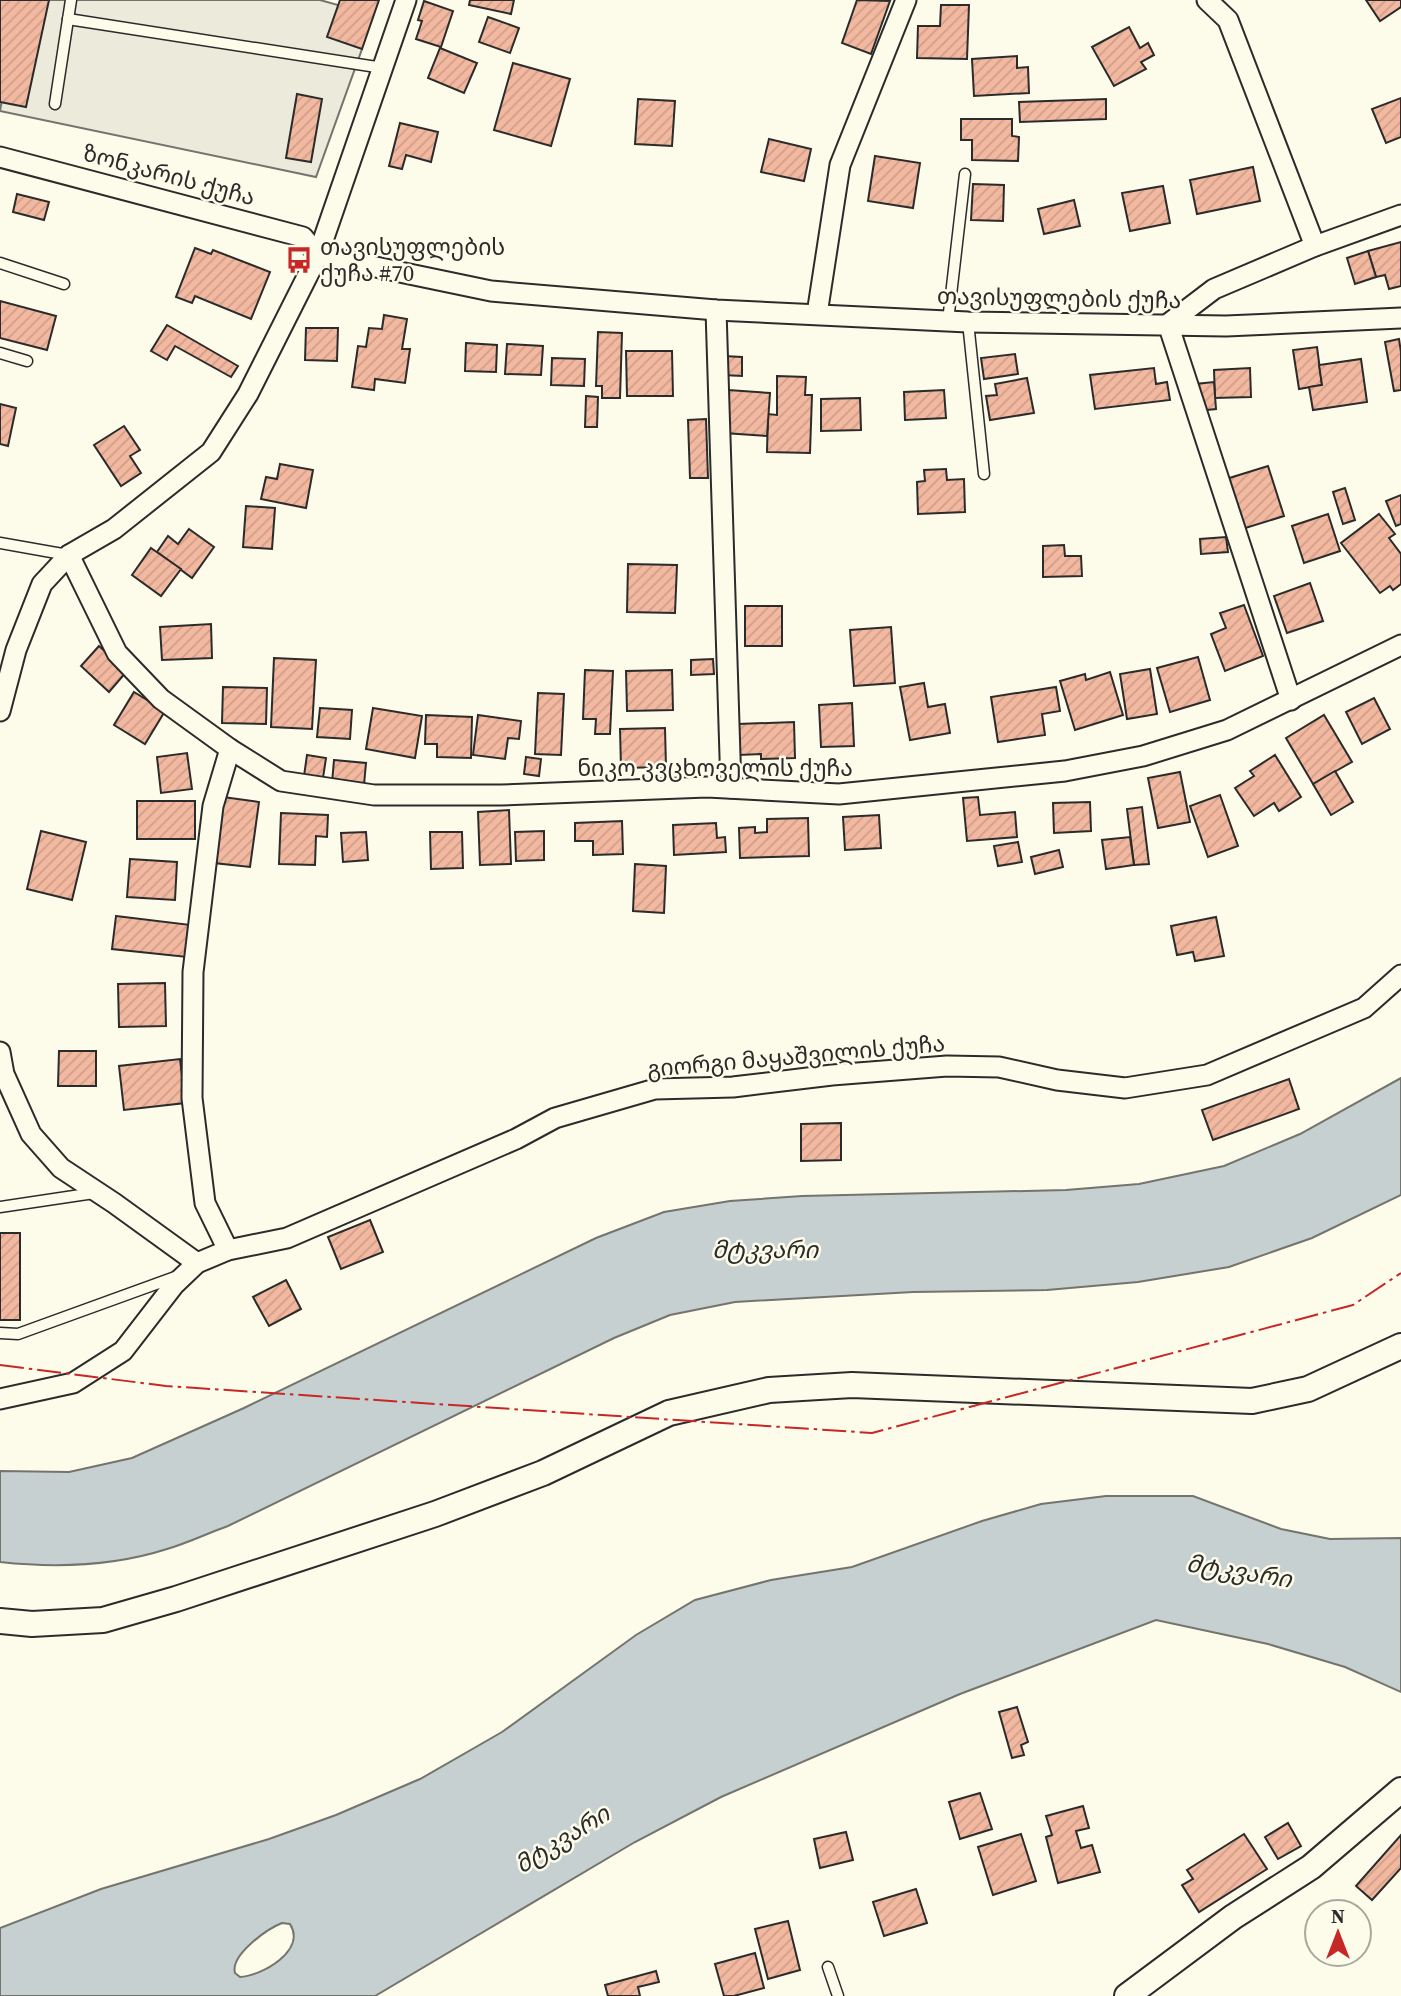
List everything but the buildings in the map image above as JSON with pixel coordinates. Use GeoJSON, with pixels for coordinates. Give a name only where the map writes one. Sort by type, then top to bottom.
{"type":"FeatureCollection","features":[{"type":"Feature","properties":{"kind":"street"},"geometry":{"type":"LineString","coordinates":[[0,711],[16,650],[42,584],[69,555],[114,529],[211,452],[248,394],[318,255],[406,0]]}},
{"type":"Feature","properties":{"kind":"street"},"geometry":{"type":"LineString","coordinates":[[817,314],[839,165],[906,0]]}},
{"type":"Feature","properties":{"kind":"street"},"geometry":{"type":"LineString","coordinates":[[1207,0],[1228,20],[1315,246]]}},
{"type":"Feature","properties":{"kind":"street","name":"ზონკარის ქუჩა"},"geometry":{"type":"LineString","coordinates":[[0,156],[303,237],[318,255]]}},
{"type":"Feature","properties":{"kind":"street"},"geometry":{"type":"LineString","coordinates":[[1291,700],[1168,324],[1214,289],[1315,246],[1401,215]]}},
{"type":"Feature","properties":{"kind":"street","name":"თავისუფლების ქუჩა"},"geometry":{"type":"LineString","coordinates":[[318,255],[491,291],[716,310],[968,322],[1226,326],[1401,318]]}},
{"type":"Feature","properties":{"kind":"street"},"geometry":{"type":"LineString","coordinates":[[716,310],[731,788]]}},
{"type":"Feature","properties":{"kind":"street","name":"ნიკო კვცხოველის ქუჩა"},"geometry":{"type":"LineString","coordinates":[[69,555],[117,653],[161,699],[230,749],[281,781],[374,796],[501,796],[731,788],[839,794],[1065,771],[1143,756],[1215,734],[1291,700],[1401,645]]}},
{"type":"Feature","properties":{"kind":"street"},"geometry":{"type":"LineString","coordinates":[[228,1250],[205,1203],[192,1086],[193,972],[213,806],[230,749]]}},
{"type":"Feature","properties":{"kind":"street","name":"გიორგი მაყაშვილის ქუჩა"},"geometry":{"type":"LineString","coordinates":[[0,1399],[73,1383],[123,1351],[174,1285],[192,1268],[228,1250],[287,1238],[516,1139],[555,1118],[655,1090],[733,1087],[832,1075],[947,1066],[999,1068],[1057,1080],[1125,1088],[1207,1075],[1364,1008],[1401,975]]}},
{"type":"Feature","properties":{"kind":"street"},"geometry":{"type":"LineString","coordinates":[[0,1052],[4,1074],[31,1134],[61,1168],[98,1192],[192,1268]]}},
{"type":"Feature","properties":{"kind":"street"},"geometry":{"type":"LineString","coordinates":[[0,1621],[32,1625],[103,1620],[176,1599],[435,1514],[543,1473],[669,1413],[769,1390],[852,1385],[1252,1401],[1308,1389],[1401,1346]]}},
{"type":"Feature","properties":{"kind":"street"},"geometry":{"type":"LineString","coordinates":[[1132,1994],[1234,1917],[1311,1867],[1401,1790]]}},
{"type":"Feature","properties":{"kind":"lane"},"geometry":{"type":"LineString","coordinates":[[55,104],[71,0]]}},
{"type":"Feature","properties":{"kind":"lane"},"geometry":{"type":"LineString","coordinates":[[68,19],[383,68]]}},
{"type":"Feature","properties":{"kind":"lane"},"geometry":{"type":"LineString","coordinates":[[948,321],[965,174]]}},
{"type":"Feature","properties":{"kind":"lane"},"geometry":{"type":"LineString","coordinates":[[0,263],[64,284]]}},
{"type":"Feature","properties":{"kind":"lane"},"geometry":{"type":"LineString","coordinates":[[968,322],[984,474]]}},
{"type":"Feature","properties":{"kind":"lane"},"geometry":{"type":"LineString","coordinates":[[0,353],[26,361]]}},
{"type":"Feature","properties":{"kind":"lane"},"geometry":{"type":"LineString","coordinates":[[0,543],[69,555]]}},
{"type":"Feature","properties":{"kind":"lane"},"geometry":{"type":"LineString","coordinates":[[0,1207],[98,1192]]}},
{"type":"Feature","properties":{"kind":"lane"},"geometry":{"type":"LineString","coordinates":[[0,1333],[18,1334],[192,1268]]}},
{"type":"Feature","properties":{"kind":"lane"},"geometry":{"type":"LineString","coordinates":[[828,1967],[838,1996]]}},
{"type":"Feature","properties":{"kind":"shaded area"},"geometry":{"type":"Polygon","coordinates":[[[19,0],[320,0],[338,5],[362,49],[316,177],[0,111],[19,0]]]}},
{"type":"Feature","properties":{"kind":"water","name":"მტკვარი"},"geometry":{"type":"Polygon","coordinates":[[[1401,1078],[1401,1195],[1312,1238],[1229,1267],[1138,1282],[1047,1290],[913,1292],[735,1302],[670,1315],[614,1338],[228,1526],[183,1544],[147,1555],[105,1562],[42,1565],[0,1562],[0,1471],[69,1472],[132,1458],[244,1408],[596,1238],[664,1212],[730,1201],[802,1196],[1066,1190],[1139,1184],[1224,1166],[1300,1134],[1401,1078]]]}},
{"type":"Feature","properties":{"kind":"water"},"geometry":{"type":"Polygon","coordinates":[[[1106,1496],[1193,1496],[1281,1529],[1330,1539],[1401,1538],[1401,1692],[1345,1667],[1268,1644],[1156,1620],[960,1694],[721,1797],[635,1842],[375,1996],[0,1996],[0,1928],[101,1889],[269,1839],[336,1815],[420,1779],[502,1732],[636,1635],[695,1600],[771,1580],[852,1567],[982,1521],[1041,1504],[1106,1496]],[[290,1924],[275,1926],[251,1944],[238,1958],[235,1973],[240,1977],[249,1976],[279,1960],[292,1944],[294,1934],[290,1924]]]}},
{"type":"Feature","properties":{"kind":"power"},"geometry":{"type":"LineString","coordinates":[[0,1365],[166,1386],[872,1433],[1353,1305],[1401,1273]]}},
{"type":"Feature","properties":{"kind":"place","name":"თავისუფლების ქუჩა #70"},"geometry":{"type":"Point","coordinates":[299,260]}}]}
